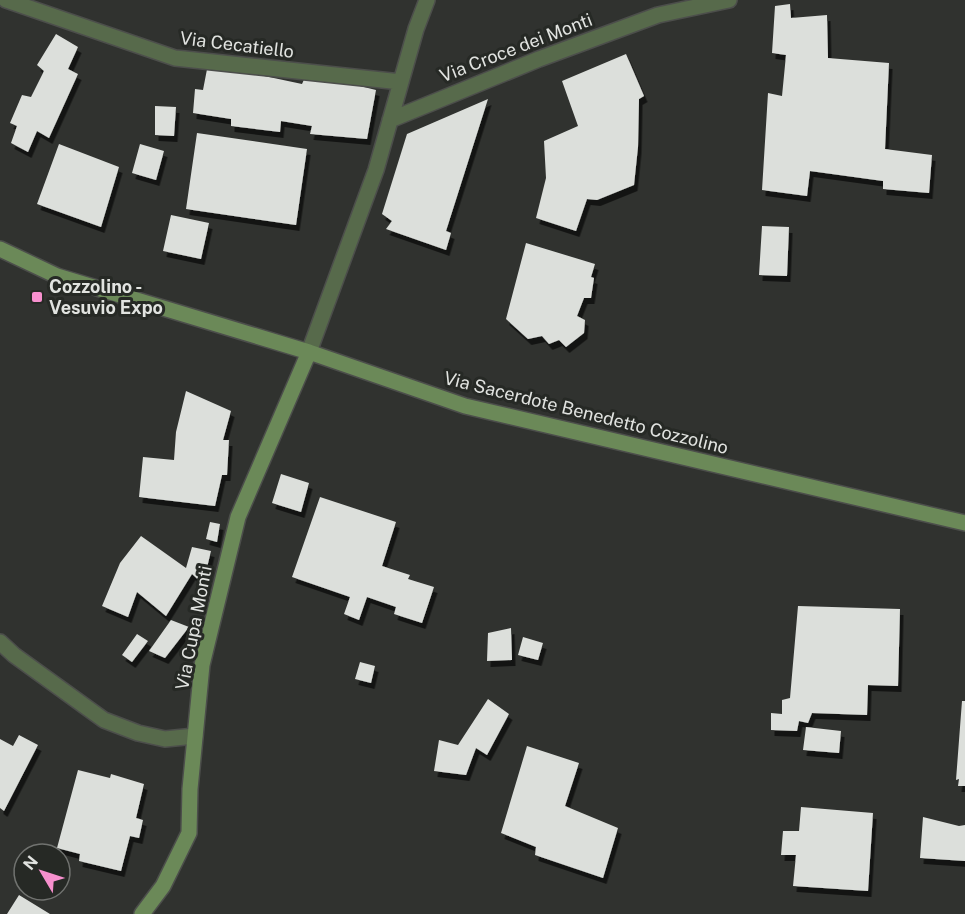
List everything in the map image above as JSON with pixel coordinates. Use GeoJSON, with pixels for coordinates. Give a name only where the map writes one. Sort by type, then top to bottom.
{"type":"FeatureCollection","features":[{"type":"Feature","properties":{"kind":"main road","name":"Via Sacerdote Benedetto Cozzolino"},"geometry":{"type":"LineString","coordinates":[[0,249],[57,276],[309,352],[465,406],[965,523]]}},
{"type":"Feature","properties":{"kind":"main road","name":"Via Cupa Monti"},"geometry":{"type":"LineString","coordinates":[[142,914],[163,886],[189,833],[190,789],[202,665],[238,517],[309,352]]}},
{"type":"Feature","properties":{"kind":"street","name":"Via Cecatiello"},"geometry":{"type":"LineString","coordinates":[[6,0],[175,58],[401,82]]}},
{"type":"Feature","properties":{"kind":"street"},"geometry":{"type":"LineString","coordinates":[[309,352],[376,170],[416,29],[427,0]]}},
{"type":"Feature","properties":{"kind":"street","name":"Via Croce dei Monti"},"geometry":{"type":"LineString","coordinates":[[390,120],[539,59],[657,15],[729,0]]}},
{"type":"Feature","properties":{"kind":"street"},"geometry":{"type":"LineString","coordinates":[[0,642],[14,655],[104,720],[138,733],[165,739],[195,736]]}},
{"type":"Feature","properties":{"kind":"building"},"geometry":{"type":"Polygon","coordinates":[[[790,4],[791,18],[827,15],[828,58],[889,63],[885,149],[932,155],[929,193],[883,189],[883,181],[810,171],[807,196],[762,190],[768,93],[782,96],[786,55],[772,53],[775,6],[790,4]]]}},
{"type":"Feature","properties":{"kind":"building"},"geometry":{"type":"Polygon","coordinates":[[[56,34],[78,47],[68,69],[78,74],[49,138],[37,131],[28,152],[11,143],[17,126],[10,123],[22,95],[31,97],[44,71],[37,65],[56,34]]]}},
{"type":"Feature","properties":{"kind":"building"},"geometry":{"type":"Polygon","coordinates":[[[626,54],[644,96],[639,99],[634,185],[597,200],[587,199],[576,231],[536,218],[546,178],[544,141],[578,126],[562,81],[626,54]]]}},
{"type":"Feature","properties":{"kind":"building"},"geometry":{"type":"Polygon","coordinates":[[[208,64],[302,84],[307,73],[376,90],[367,139],[310,134],[312,126],[281,121],[280,132],[231,126],[231,119],[193,113],[195,89],[203,90],[208,64]]]}},
{"type":"Feature","properties":{"kind":"building"},"geometry":{"type":"Polygon","coordinates":[[[488,99],[446,231],[451,233],[446,250],[386,229],[392,221],[382,214],[407,134],[488,99]]]}},
{"type":"Feature","properties":{"kind":"building"},"geometry":{"type":"Polygon","coordinates":[[[155,106],[176,107],[174,136],[155,135],[155,106]]]}},
{"type":"Feature","properties":{"kind":"building"},"geometry":{"type":"Polygon","coordinates":[[[197,133],[307,149],[296,225],[186,209],[197,133]]]}},
{"type":"Feature","properties":{"kind":"building"},"geometry":{"type":"Polygon","coordinates":[[[59,144],[119,167],[101,227],[37,204],[59,144]]]}},
{"type":"Feature","properties":{"kind":"building"},"geometry":{"type":"Polygon","coordinates":[[[140,144],[164,151],[156,180],[132,173],[140,144]]]}},
{"type":"Feature","properties":{"kind":"building"},"geometry":{"type":"Polygon","coordinates":[[[171,215],[209,223],[201,259],[163,251],[171,215]]]}},
{"type":"Feature","properties":{"kind":"building"},"geometry":{"type":"Polygon","coordinates":[[[762,226],[789,227],[787,276],[759,275],[762,226]]]}},
{"type":"Feature","properties":{"kind":"building"},"geometry":{"type":"Polygon","coordinates":[[[526,243],[595,264],[591,277],[594,278],[591,298],[584,298],[577,316],[585,320],[584,333],[566,347],[559,340],[549,344],[542,336],[528,339],[506,319],[526,243]]]}},
{"type":"Feature","properties":{"kind":"building"},"geometry":{"type":"Polygon","coordinates":[[[186,391],[231,411],[223,440],[229,440],[227,475],[222,475],[215,506],[139,497],[143,457],[174,460],[176,432],[186,391]]]}},
{"type":"Feature","properties":{"kind":"building"},"geometry":{"type":"Polygon","coordinates":[[[281,474],[309,483],[301,512],[272,503],[281,474]]]}},
{"type":"Feature","properties":{"kind":"building"},"geometry":{"type":"Polygon","coordinates":[[[320,497],[396,522],[382,566],[410,575],[408,579],[434,587],[422,623],[394,614],[396,607],[367,597],[359,620],[344,614],[350,597],[292,577],[320,497]]]}},
{"type":"Feature","properties":{"kind":"building"},"geometry":{"type":"Polygon","coordinates":[[[210,522],[220,524],[217,542],[206,539],[210,522]]]}},
{"type":"Feature","properties":{"kind":"building"},"geometry":{"type":"Polygon","coordinates":[[[141,536],[186,568],[192,547],[211,551],[203,584],[192,574],[166,616],[137,592],[128,617],[102,606],[120,563],[141,536]]]}},
{"type":"Feature","properties":{"kind":"building"},"geometry":{"type":"Polygon","coordinates":[[[798,606],[900,609],[898,686],[868,685],[867,715],[812,713],[808,723],[799,721],[797,731],[771,730],[771,713],[782,714],[782,700],[790,698],[798,606]]]}},
{"type":"Feature","properties":{"kind":"building"},"geometry":{"type":"Polygon","coordinates":[[[171,620],[189,627],[165,658],[149,651],[171,620]]]}},
{"type":"Feature","properties":{"kind":"building"},"geometry":{"type":"Polygon","coordinates":[[[511,628],[512,660],[487,661],[488,633],[511,628]]]}},
{"type":"Feature","properties":{"kind":"building"},"geometry":{"type":"Polygon","coordinates":[[[137,634],[148,641],[132,662],[122,655],[137,634]]]}},
{"type":"Feature","properties":{"kind":"building"},"geometry":{"type":"Polygon","coordinates":[[[523,637],[543,643],[538,660],[518,655],[523,637]]]}},
{"type":"Feature","properties":{"kind":"building"},"geometry":{"type":"Polygon","coordinates":[[[360,662],[375,666],[371,683],[355,679],[360,662]]]}},
{"type":"Feature","properties":{"kind":"building"},"geometry":{"type":"Polygon","coordinates":[[[488,699],[509,714],[487,755],[476,748],[466,775],[434,771],[439,740],[458,745],[488,699]]]}},
{"type":"Feature","properties":{"kind":"building"},"geometry":{"type":"Polygon","coordinates":[[[962,701],[965,701],[965,786],[958,786],[959,779],[956,780],[962,701]]]}},
{"type":"Feature","properties":{"kind":"building"},"geometry":{"type":"Polygon","coordinates":[[[806,727],[841,731],[839,753],[803,750],[806,727]]]}},
{"type":"Feature","properties":{"kind":"building"},"geometry":{"type":"Polygon","coordinates":[[[19,735],[38,745],[4,811],[0,808],[0,739],[13,746],[19,735]]]}},
{"type":"Feature","properties":{"kind":"building"},"geometry":{"type":"Polygon","coordinates":[[[527,746],[579,763],[565,806],[618,828],[603,878],[535,855],[536,847],[501,833],[527,746]]]}},
{"type":"Feature","properties":{"kind":"building"},"geometry":{"type":"Polygon","coordinates":[[[78,770],[110,778],[111,774],[144,784],[136,818],[143,820],[139,838],[130,836],[121,871],[79,861],[80,854],[72,852],[72,842],[59,842],[78,770]]]}},
{"type":"Feature","properties":{"kind":"building"},"geometry":{"type":"Polygon","coordinates":[[[801,807],[873,813],[868,891],[793,886],[796,855],[781,855],[783,831],[799,831],[801,807]]]}},
{"type":"Feature","properties":{"kind":"building"},"geometry":{"type":"Polygon","coordinates":[[[923,817],[959,826],[965,825],[965,861],[920,858],[923,817]]]}},
{"type":"Feature","properties":{"kind":"building"},"geometry":{"type":"Polygon","coordinates":[[[15,902],[30,902],[50,914],[7,914],[15,902]]]}},
{"type":"Feature","properties":{"kind":"place","name":"Cozzolino - Vesuvio Expo"},"geometry":{"type":"Point","coordinates":[37,297]}}]}
